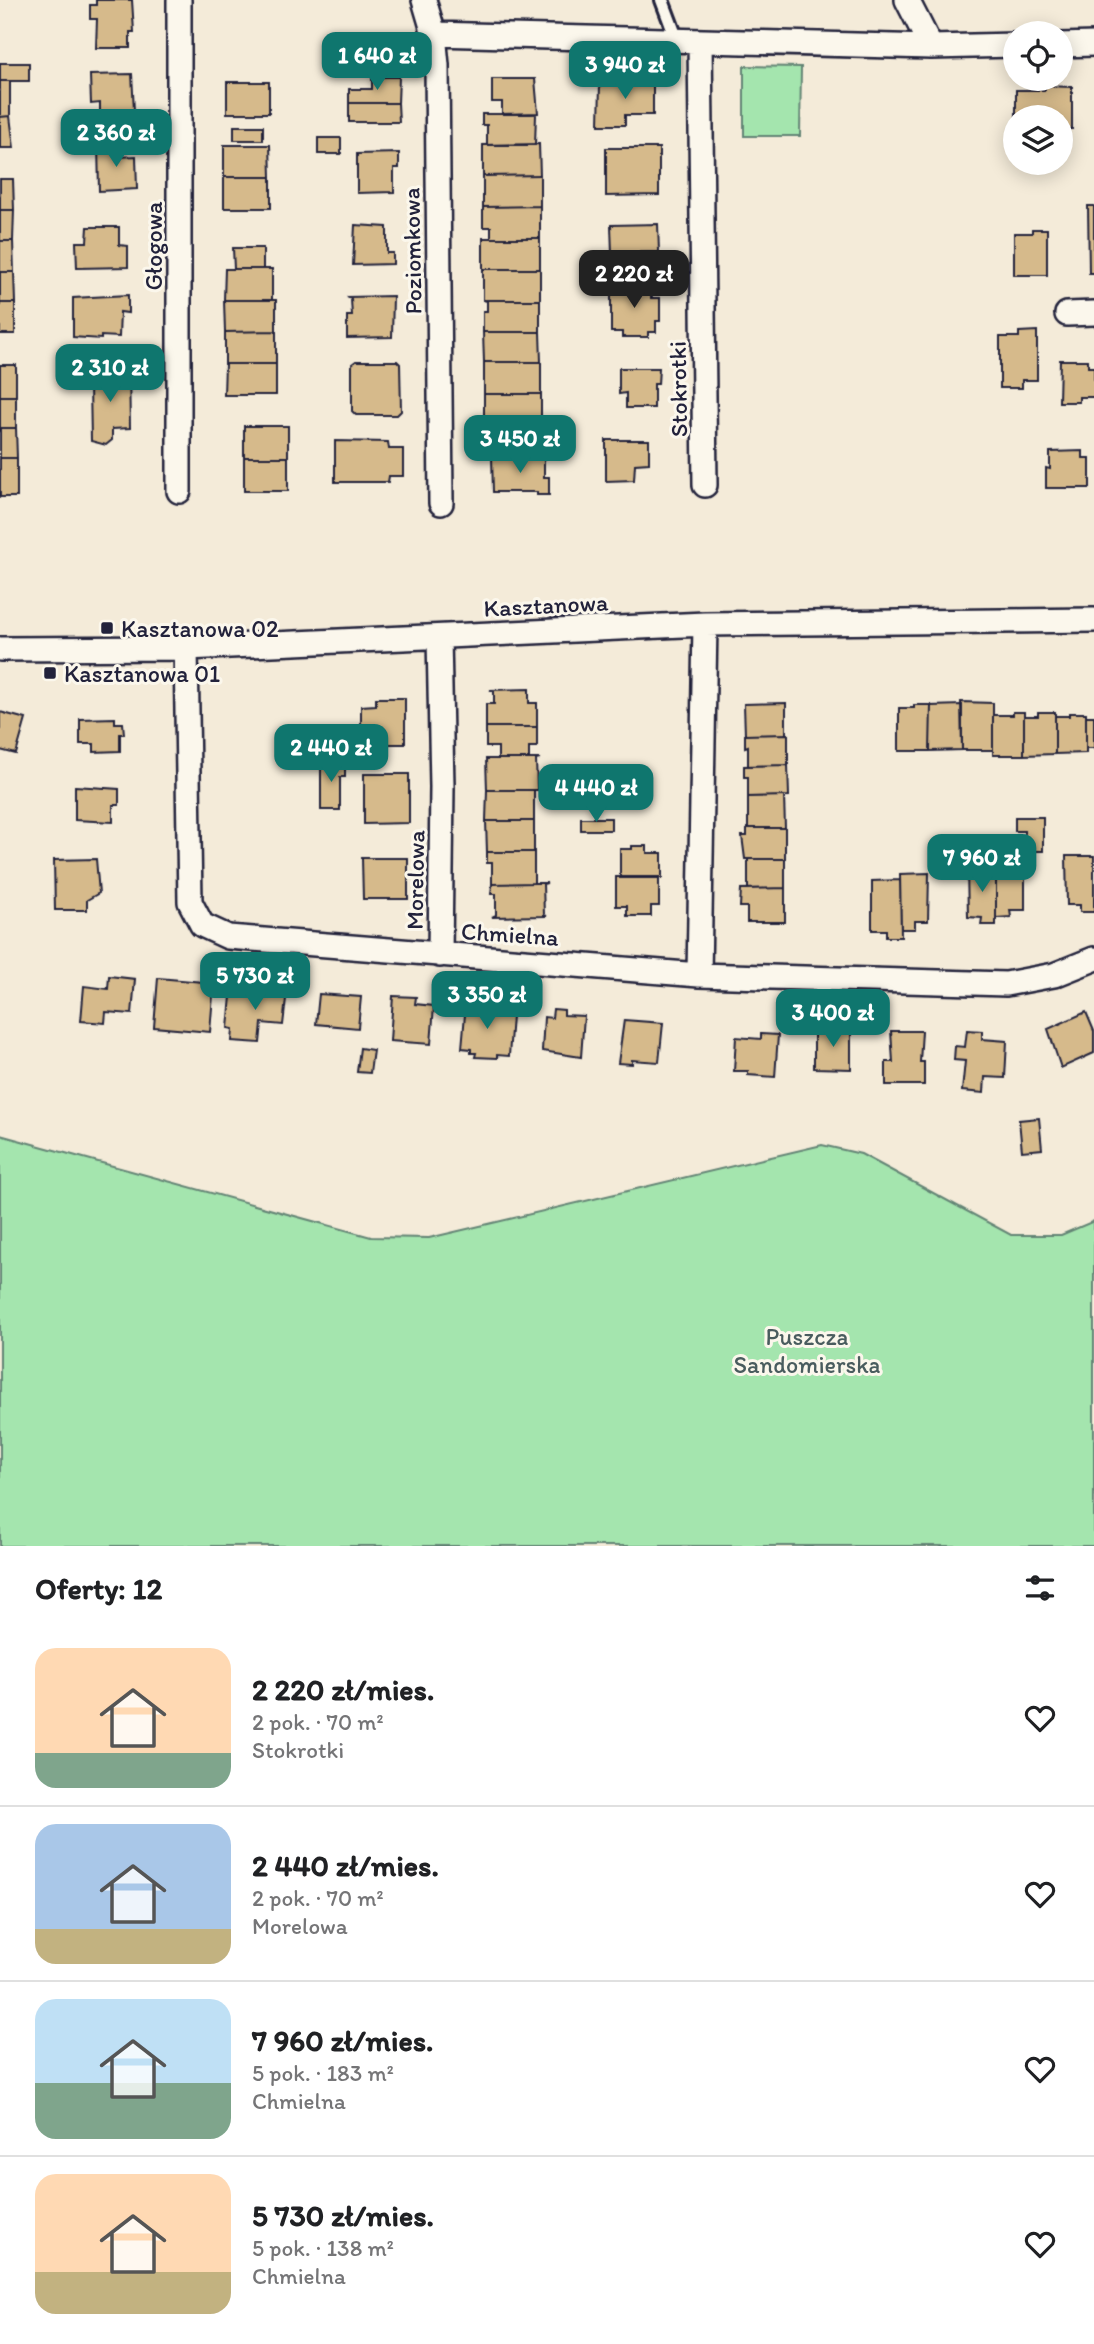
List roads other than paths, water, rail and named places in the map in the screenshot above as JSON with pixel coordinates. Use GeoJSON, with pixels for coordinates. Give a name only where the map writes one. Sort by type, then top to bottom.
{"type":"FeatureCollection","features":[{"type":"Feature","properties":{"kind":"street","name":"Głogowa"},"geometry":{"type":"LineString","coordinates":[[179,0],[179,491]]}},
{"type":"Feature","properties":{"kind":"street","name":"Poziomkowa"},"geometry":{"type":"LineString","coordinates":[[424,0],[434,34],[437,65],[440,503]]}},
{"type":"Feature","properties":{"kind":"street"},"geometry":{"type":"LineString","coordinates":[[907,0],[931,47]]}},
{"type":"Feature","properties":{"kind":"street"},"geometry":{"type":"LineString","coordinates":[[434,34],[931,47],[1003,46]]}},
{"type":"Feature","properties":{"kind":"street","name":"Stokrotki"},"geometry":{"type":"LineString","coordinates":[[700,41],[705,485]]}},
{"type":"Feature","properties":{"kind":"street"},"geometry":{"type":"LineString","coordinates":[[1073,45],[1094,44]]}},
{"type":"Feature","properties":{"kind":"street"},"geometry":{"type":"LineString","coordinates":[[1067,314],[1094,313]]}},
{"type":"Feature","properties":{"kind":"street","name":"Kasztanowa"},"geometry":{"type":"LineString","coordinates":[[0,649],[186,648],[705,624],[1094,620]]}},
{"type":"Feature","properties":{"kind":"street"},"geometry":{"type":"LineString","coordinates":[[699,975],[705,624]]}},
{"type":"Feature","properties":{"kind":"street","name":"Morelowa"},"geometry":{"type":"LineString","coordinates":[[439,637],[442,787],[440,955]]}},
{"type":"Feature","properties":{"kind":"street","name":"Chmielna"},"geometry":{"type":"LineString","coordinates":[[186,648],[190,902],[202,926],[228,937],[699,975],[1006,984],[1054,975],[1094,959]]}},
{"type":"Feature","properties":{"kind":"lane"},"geometry":{"type":"LineString","coordinates":[[662,0],[677,40]]}},
{"type":"Feature","properties":{"kind":"place","name":"Kasztanowa 02"},"geometry":{"type":"Point","coordinates":[107,628]}},
{"type":"Feature","properties":{"kind":"place","name":"Kasztanowa 01"},"geometry":{"type":"Point","coordinates":[50,673]}},
{"type":"Feature","properties":{"kind":"park label","name":"Puszcza Sandomierska"},"geometry":{"type":"Point","coordinates":[807,1350]}}]}
